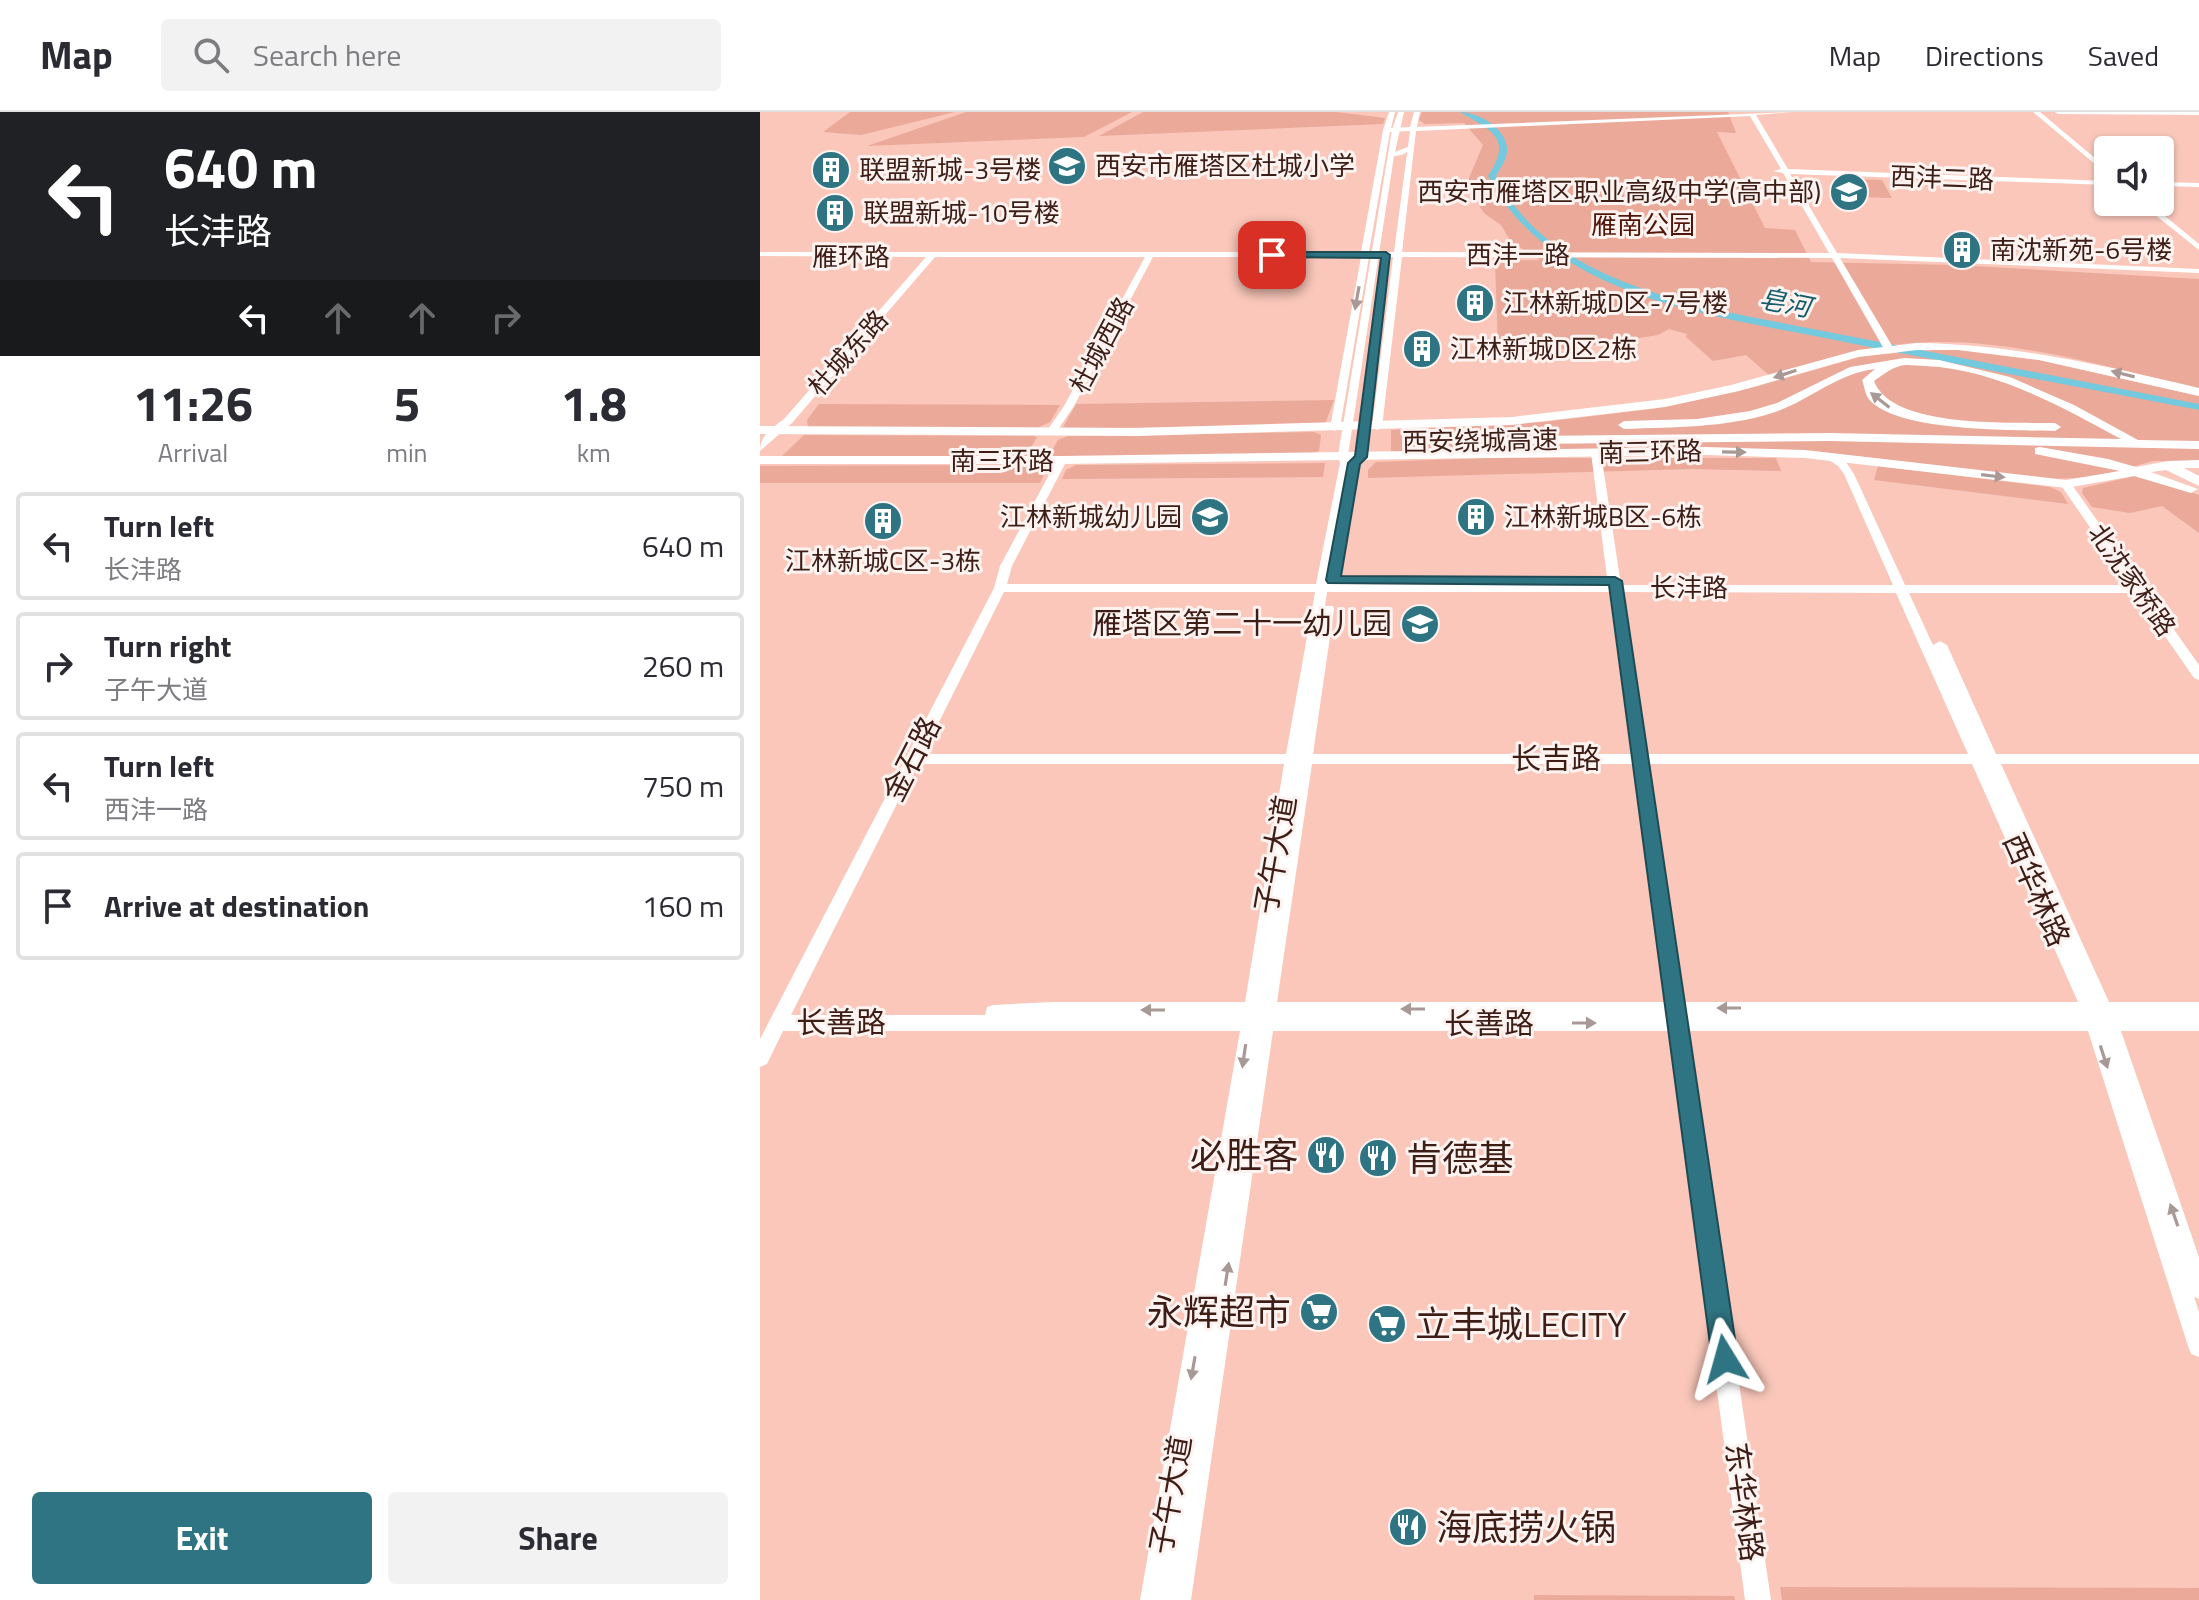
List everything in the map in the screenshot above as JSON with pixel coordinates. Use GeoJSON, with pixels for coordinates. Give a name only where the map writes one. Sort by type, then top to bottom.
{"type":"FeatureCollection","features":[{"type":"Feature","properties":{"kind":"highway","name":"南三环路"},"geometry":{"type":"LineString","coordinates":[[767,430],[1051,432],[1341,428],[1530,420],[1646,406],[1730,389],[1867,352],[1908,348],[1968,348],[2027,354],[2199,392]]}},
{"type":"Feature","properties":{"kind":"highway"},"geometry":{"type":"LineString","coordinates":[[1460,433],[1724,420],[1769,410],[1845,371],[1887,363],[1920,362],[1975,370],[2023,384],[2199,485]]}},
{"type":"Feature","properties":{"kind":"highway"},"geometry":{"type":"LineString","coordinates":[[2199,438],[2154,434],[2125,432],[2110,431],[2095,430],[2080,428],[1953,423],[1926,419],[1884,405],[1870,391],[1868,380],[1881,370],[1902,365],[1948,368],[1989,376],[2075,414],[2100,428],[2112,435],[2199,485]]}},
{"type":"Feature","properties":{"kind":"highway","name":"西安绕城高速"},"geometry":{"type":"LineString","coordinates":[[760,446],[1806,429],[2199,438]]}},
{"type":"Feature","properties":{"kind":"highway","name":"西安绕城高速"},"geometry":{"type":"LineString","coordinates":[[760,446],[1123,449],[1829,437],[2199,445]]}},
{"type":"Feature","properties":{"kind":"highway"},"geometry":{"type":"LineString","coordinates":[[1829,437],[2039,451],[2108,463],[2199,485]]}},
{"type":"Feature","properties":{"kind":"highway","name":"南三环路"},"geometry":{"type":"LineString","coordinates":[[760,460],[1062,460],[1719,451],[1828,456],[2066,484],[2106,480],[2154,466],[2199,464]]}},
{"type":"Feature","properties":{"kind":"street"},"geometry":{"type":"LineString","coordinates":[[1371,427],[1410,148],[1392,112]]}},
{"type":"Feature","properties":{"kind":"street","name":"子午大道"},"geometry":{"type":"LineString","coordinates":[[1352,456],[1341,428],[1380,256],[1401,112]]}},
{"type":"Feature","properties":{"kind":"street","name":"子午大道"},"geometry":{"type":"LineString","coordinates":[[1400,128],[1409,112]]}},
{"type":"Feature","properties":{"kind":"street"},"geometry":{"type":"LineString","coordinates":[[1341,428],[1364,256],[1400,128],[1417,112]]}},
{"type":"Feature","properties":{"kind":"street"},"geometry":{"type":"LineString","coordinates":[[1476,125],[1790,112]]}},
{"type":"Feature","properties":{"kind":"street"},"geometry":{"type":"LineString","coordinates":[[2036,112],[2094,159]]}},
{"type":"Feature","properties":{"kind":"street"},"geometry":{"type":"LineString","coordinates":[[2042,112],[2094,158]]}},
{"type":"Feature","properties":{"kind":"street"},"geometry":{"type":"LineString","coordinates":[[2058,112],[2199,113]]}},
{"type":"Feature","properties":{"kind":"street"},"geometry":{"type":"LineString","coordinates":[[1400,128],[1747,113]]}},
{"type":"Feature","properties":{"kind":"street"},"geometry":{"type":"LineString","coordinates":[[1747,113],[1828,256],[1889,349]]}},
{"type":"Feature","properties":{"kind":"street"},"geometry":{"type":"LineString","coordinates":[[1396,154],[1410,148]]}},
{"type":"Feature","properties":{"kind":"street","name":"西沣二路"},"geometry":{"type":"LineString","coordinates":[[1781,172],[2094,183]]}},
{"type":"Feature","properties":{"kind":"street"},"geometry":{"type":"LineString","coordinates":[[2174,186],[2199,186]]}},
{"type":"Feature","properties":{"kind":"street"},"geometry":{"type":"LineString","coordinates":[[2161,216],[2199,246]]}},
{"type":"Feature","properties":{"kind":"street"},"geometry":{"type":"LineString","coordinates":[[2166,216],[2199,246]]}},
{"type":"Feature","properties":{"kind":"street","name":"雁环路"},"geometry":{"type":"LineString","coordinates":[[760,255],[937,256]]}},
{"type":"Feature","properties":{"kind":"street","name":"西沣一路"},"geometry":{"type":"LineString","coordinates":[[937,256],[1828,256],[2199,272]]}},
{"type":"Feature","properties":{"kind":"street","name":"杜城东路"},"geometry":{"type":"LineString","coordinates":[[760,446],[767,430],[788,421],[937,256]]}},
{"type":"Feature","properties":{"kind":"street","name":"杜城东路"},"geometry":{"type":"LineString","coordinates":[[795,432],[791,424],[937,256]]}},
{"type":"Feature","properties":{"kind":"street","name":"杜城西路"},"geometry":{"type":"LineString","coordinates":[[1051,432],[1069,406],[1149,256]]}},
{"type":"Feature","properties":{"kind":"street","name":"子午大道"},"geometry":{"type":"LineString","coordinates":[[1380,256],[1383,278]]}},
{"type":"Feature","properties":{"kind":"street"},"geometry":{"type":"LineString","coordinates":[[1828,256],[1841,287]]}},
{"type":"Feature","properties":{"kind":"street","name":"子午大道"},"geometry":{"type":"LineString","coordinates":[[1178,1600],[1258,1017],[1298,759],[1345,463],[1371,427],[1379,308]]}},
{"type":"Feature","properties":{"kind":"street"},"geometry":{"type":"LineString","coordinates":[[1867,352],[1868,336]]}},
{"type":"Feature","properties":{"kind":"street","name":"东华林路"},"geometry":{"type":"LineString","coordinates":[[1596,453],[1642,760],[1758,1600]]}},
{"type":"Feature","properties":{"kind":"street","name":"西华林路"},"geometry":{"type":"LineString","coordinates":[[1828,456],[1848,470],[1906,584]]}},
{"type":"Feature","properties":{"kind":"street","name":"金石路"},"geometry":{"type":"LineString","coordinates":[[760,1058],[1062,460]]}},
{"type":"Feature","properties":{"kind":"street","name":"西华林路"},"geometry":{"type":"LineString","coordinates":[[1884,463],[1871,464],[1860,472],[1906,584],[2099,1016],[2199,1288]]}},
{"type":"Feature","properties":{"kind":"street","name":"北沈家桥路"},"geometry":{"type":"LineString","coordinates":[[2066,484],[2199,675]]}},
{"type":"Feature","properties":{"kind":"street","name":"长沣路"},"geometry":{"type":"LineString","coordinates":[[1000,584],[2135,584]]}},
{"type":"Feature","properties":{"kind":"street","name":"长吉路"},"geometry":{"type":"LineString","coordinates":[[912,759],[2199,759]]}},
{"type":"Feature","properties":{"kind":"street","name":"长善路"},"geometry":{"type":"LineString","coordinates":[[780,1018],[2099,1016],[2199,1010]]}},
{"type":"Feature","properties":{"kind":"street","name":"西华林路"},"geometry":{"type":"LineString","coordinates":[[2099,1016],[2199,1346]]}},
{"type":"Feature","properties":{"kind":"street","name":"长善路"},"geometry":{"type":"LineString","coordinates":[[2099,1016],[2199,1023]]}},
{"type":"Feature","properties":{"kind":"street","name":"子午大道"},"geometry":{"type":"LineString","coordinates":[[1153,1600],[1258,1017]]}},
{"type":"Feature","properties":{"kind":"green space"},"geometry":{"type":"Polygon","coordinates":[[[850,112],[955,112],[861,135],[823,132],[850,112]]]}},
{"type":"Feature","properties":{"kind":"green space"},"geometry":{"type":"Polygon","coordinates":[[[966,112],[1132,112],[1084,137],[867,146],[966,112]]]}},
{"type":"Feature","properties":{"kind":"green space"},"geometry":{"type":"Polygon","coordinates":[[[1143,112],[1336,112],[1385,118],[1383,124],[1099,136],[1143,112]]]}},
{"type":"Feature","properties":{"kind":"green space","name":"雁南公园"},"geometry":{"type":"Polygon","coordinates":[[[1422,112],[1728,112],[1736,133],[1717,132],[1765,228],[1795,230],[1811,262],[1955,265],[2199,279],[2199,389],[2052,354],[1977,344],[1939,342],[1885,346],[1770,376],[1746,355],[1713,361],[1686,337],[1687,334],[1669,329],[1658,335],[1570,349],[1498,350],[1495,261],[1540,260],[1511,242],[1501,225],[1485,214],[1469,192],[1469,178],[1483,145],[1464,123],[1425,124],[1419,120],[1422,112]]]}},
{"type":"Feature","properties":{"kind":"green space"},"geometry":{"type":"Polygon","coordinates":[[[1850,179],[1882,180],[1892,198],[1858,197],[1850,179]]]}},
{"type":"Feature","properties":{"kind":"green space"},"geometry":{"type":"Polygon","coordinates":[[[1946,349],[2007,353],[2199,396],[2199,461],[2153,461],[2095,477],[2050,479],[1848,455],[1391,454],[1391,430],[1543,422],[1652,409],[1755,387],[1863,356],[1946,349]]]}},
{"type":"Feature","properties":{"kind":"green space"},"geometry":{"type":"Polygon","coordinates":[[[1334,400],[1325,424],[1062,429],[1076,404],[1334,400]]]}},
{"type":"Feature","properties":{"kind":"green space"},"geometry":{"type":"Polygon","coordinates":[[[819,404],[1060,405],[1050,422],[1035,429],[808,428],[807,420],[819,404]]]}},
{"type":"Feature","properties":{"kind":"green space"},"geometry":{"type":"Polygon","coordinates":[[[1314,432],[1321,435],[1319,451],[1312,453],[1056,457],[1050,454],[1058,440],[1068,436],[1314,432]]]}},
{"type":"Feature","properties":{"kind":"green space"},"geometry":{"type":"Polygon","coordinates":[[[804,435],[1037,437],[1025,458],[780,458],[804,435]]]}},
{"type":"Feature","properties":{"kind":"green space"},"geometry":{"type":"Polygon","coordinates":[[[1484,458],[1776,458],[1781,471],[1692,469],[1368,478],[1368,470],[1376,462],[1484,458]]]}},
{"type":"Feature","properties":{"kind":"green space"},"geometry":{"type":"Polygon","coordinates":[[[1325,463],[1323,477],[1062,479],[1066,470],[1076,465],[1325,463]]]}},
{"type":"Feature","properties":{"kind":"green space"},"geometry":{"type":"Polygon","coordinates":[[[1041,465],[1046,471],[1040,483],[760,483],[760,466],[1041,465]]]}},
{"type":"Feature","properties":{"kind":"green space"},"geometry":{"type":"Polygon","coordinates":[[[1878,466],[2050,487],[2061,492],[2068,504],[1874,480],[1878,466]]]}},
{"type":"Feature","properties":{"kind":"green space"},"geometry":{"type":"Polygon","coordinates":[[[2139,475],[2199,495],[2199,533],[2162,506],[2130,513],[2092,507],[2082,493],[2083,488],[2139,475]]]}},
{"type":"Feature","properties":{"kind":"green space"},"geometry":{"type":"Polygon","coordinates":[[[1780,1587],[2199,1588],[2199,1600],[1782,1600],[1780,1587]]]}},
{"type":"Feature","properties":{"kind":"green space"},"geometry":{"type":"Polygon","coordinates":[[[1534,1595],[1734,1596],[1735,1600],[1534,1600],[1534,1595]]]}},
{"type":"Feature","properties":{"kind":"waterway","name":"皂河"},"geometry":{"type":"LineString","coordinates":[[1463,112],[1485,123],[1500,136],[1503,153],[1492,176],[1512,209],[1563,254],[1618,283],[1669,300],[1746,319],[2199,407]]}},
{"type":"Feature","properties":{"kind":"place","name":"西安市雁塔区杜城小学"},"geometry":{"type":"Point","coordinates":[1067,166]}},
{"type":"Feature","properties":{"kind":"place","name":"联盟新城-3号楼"},"geometry":{"type":"Point","coordinates":[831,170]}},
{"type":"Feature","properties":{"kind":"place","name":"西安市雁塔区职业高级中学(高中部)"},"geometry":{"type":"Point","coordinates":[1849,192]}},
{"type":"Feature","properties":{"kind":"place","name":"联盟新城-10号楼"},"geometry":{"type":"Point","coordinates":[835,213]}},
{"type":"Feature","properties":{"kind":"place","name":"南沈新苑-6号楼"},"geometry":{"type":"Point","coordinates":[1962,250]}},
{"type":"Feature","properties":{"kind":"place","name":"江林新城D区-7号楼"},"geometry":{"type":"Point","coordinates":[1475,303]}},
{"type":"Feature","properties":{"kind":"place","name":"江林新城D区2栋"},"geometry":{"type":"Point","coordinates":[1422,349]}},
{"type":"Feature","properties":{"kind":"place","name":"江林新城幼儿园"},"geometry":{"type":"Point","coordinates":[1210,517]}},
{"type":"Feature","properties":{"kind":"place","name":"江林新城B区-6栋"},"geometry":{"type":"Point","coordinates":[1476,517]}},
{"type":"Feature","properties":{"kind":"place","name":"江林新城C区-3栋"},"geometry":{"type":"Point","coordinates":[883,521]}},
{"type":"Feature","properties":{"kind":"place","name":"雁塔区第二十一幼儿园"},"geometry":{"type":"Point","coordinates":[1420,624]}},
{"type":"Feature","properties":{"kind":"place","name":"必胜客"},"geometry":{"type":"Point","coordinates":[1326,1155]}},
{"type":"Feature","properties":{"kind":"place","name":"肯德基"},"geometry":{"type":"Point","coordinates":[1378,1158]}},
{"type":"Feature","properties":{"kind":"place","name":"永辉超市"},"geometry":{"type":"Point","coordinates":[1319,1312]}},
{"type":"Feature","properties":{"kind":"place","name":"立丰城LECITY"},"geometry":{"type":"Point","coordinates":[1387,1324]}},
{"type":"Feature","properties":{"kind":"place","name":"海底捞火锅"},"geometry":{"type":"Point","coordinates":[1408,1527]}},
{"type":"Feature","properties":{"kind":"route"},"geometry":{"type":"LineString","coordinates":[[1272,255],[1386,255],[1361,457],[1354,463],[1333,580],[1615,581],[1725,1359]]}}]}
